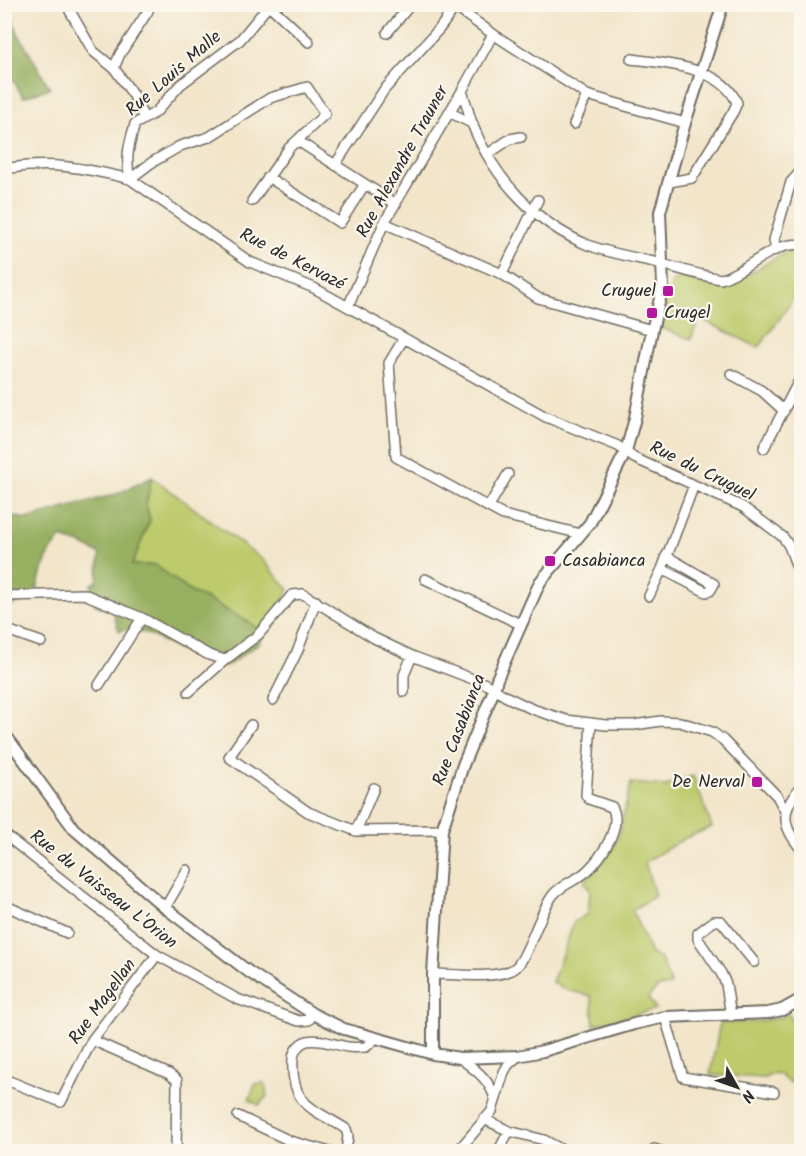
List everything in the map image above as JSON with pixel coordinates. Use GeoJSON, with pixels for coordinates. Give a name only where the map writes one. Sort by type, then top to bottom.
{"type":"FeatureCollection","features":[{"type":"Feature","properties":{"kind":"street"},"geometry":{"type":"LineString","coordinates":[[66,4],[93,51],[114,68],[134,96],[144,119]]}},
{"type":"Feature","properties":{"kind":"street"},"geometry":{"type":"LineString","coordinates":[[114,68],[120,54],[148,11],[149,4]]}},
{"type":"Feature","properties":{"kind":"street"},"geometry":{"type":"LineString","coordinates":[[387,33],[411,4]]}},
{"type":"Feature","properties":{"kind":"street","name":"Rue Casabianca"},"geometry":{"type":"LineString","coordinates":[[433,1054],[433,974],[442,830],[463,765],[520,624],[540,582],[581,534],[598,508],[626,451],[663,287],[660,212],[685,123],[723,4]]}},
{"type":"Feature","properties":{"kind":"street","name":"Rue Louis Malle"},"geometry":{"type":"LineString","coordinates":[[130,179],[126,150],[135,124],[156,112],[180,85],[240,40],[268,5],[309,42]]}},
{"type":"Feature","properties":{"kind":"street"},"geometry":{"type":"LineString","coordinates":[[335,165],[384,90],[440,28],[453,6],[587,95],[685,123]]}},
{"type":"Feature","properties":{"kind":"street","name":"Rue Alexandre Trauner"},"geometry":{"type":"LineString","coordinates":[[348,307],[384,223],[493,34]]}},
{"type":"Feature","properties":{"kind":"street"},"geometry":{"type":"LineString","coordinates":[[631,58],[701,71],[733,93],[737,103],[692,178],[669,182]]}},
{"type":"Feature","properties":{"kind":"street"},"geometry":{"type":"LineString","coordinates":[[4,170],[32,165],[81,168],[130,179],[151,163],[180,147],[209,137],[270,98],[307,87],[326,114],[289,148],[252,201]]}},
{"type":"Feature","properties":{"kind":"street"},"geometry":{"type":"LineString","coordinates":[[462,91],[472,124],[509,186],[534,213],[562,232],[588,245],[721,279],[730,277],[776,250],[793,243],[801,245]]}},
{"type":"Feature","properties":{"kind":"street"},"geometry":{"type":"LineString","coordinates":[[574,124],[587,95]]}},
{"type":"Feature","properties":{"kind":"street"},"geometry":{"type":"LineString","coordinates":[[449,112],[472,124]]}},
{"type":"Feature","properties":{"kind":"street"},"geometry":{"type":"LineString","coordinates":[[488,154],[510,139],[521,137]]}},
{"type":"Feature","properties":{"kind":"street"},"geometry":{"type":"LineString","coordinates":[[298,141],[396,204]]}},
{"type":"Feature","properties":{"kind":"street"},"geometry":{"type":"LineString","coordinates":[[776,250],[774,240],[791,182],[801,170]]}},
{"type":"Feature","properties":{"kind":"street"},"geometry":{"type":"LineString","coordinates":[[268,177],[340,223],[365,184]]}},
{"type":"Feature","properties":{"kind":"street","name":"Rue de Kervazé"},"geometry":{"type":"LineString","coordinates":[[130,179],[250,262],[314,288],[546,417],[626,451]]}},
{"type":"Feature","properties":{"kind":"street"},"geometry":{"type":"LineString","coordinates":[[502,274],[534,213],[538,200]]}},
{"type":"Feature","properties":{"kind":"street"},"geometry":{"type":"LineString","coordinates":[[384,223],[502,274],[538,298],[652,330]]}},
{"type":"Feature","properties":{"kind":"street"},"geometry":{"type":"LineString","coordinates":[[404,338],[389,363],[396,457],[503,515],[581,534]]}},
{"type":"Feature","properties":{"kind":"street"},"geometry":{"type":"LineString","coordinates":[[731,374],[762,390],[784,411]]}},
{"type":"Feature","properties":{"kind":"street"},"geometry":{"type":"LineString","coordinates":[[764,448],[801,375]]}},
{"type":"Feature","properties":{"kind":"street","name":"Rue du Cruguel"},"geometry":{"type":"LineString","coordinates":[[626,451],[634,458],[743,507],[783,537],[789,546],[801,581]]}},
{"type":"Feature","properties":{"kind":"street"},"geometry":{"type":"LineString","coordinates":[[489,506],[507,474]]}},
{"type":"Feature","properties":{"kind":"street"},"geometry":{"type":"LineString","coordinates":[[649,596],[662,569],[694,485]]}},
{"type":"Feature","properties":{"kind":"street"},"geometry":{"type":"LineString","coordinates":[[662,569],[706,592],[710,591],[714,584],[666,556]]}},
{"type":"Feature","properties":{"kind":"street"},"geometry":{"type":"LineString","coordinates":[[425,579],[520,624]]}},
{"type":"Feature","properties":{"kind":"street"},"geometry":{"type":"LineString","coordinates":[[4,596],[84,594],[142,618],[209,655],[225,660]]}},
{"type":"Feature","properties":{"kind":"street"},"geometry":{"type":"LineString","coordinates":[[189,692],[258,635],[292,595],[303,594],[374,638],[412,656],[486,684],[532,709],[566,720],[591,723],[634,725],[661,721],[680,722],[699,727],[723,740],[777,796],[785,811],[788,830],[801,850]]}},
{"type":"Feature","properties":{"kind":"street"},"geometry":{"type":"LineString","coordinates":[[273,700],[298,650],[316,601]]}},
{"type":"Feature","properties":{"kind":"street"},"geometry":{"type":"LineString","coordinates":[[99,685],[142,618]]}},
{"type":"Feature","properties":{"kind":"street"},"geometry":{"type":"LineString","coordinates":[[4,629],[41,642]]}},
{"type":"Feature","properties":{"kind":"street"},"geometry":{"type":"LineString","coordinates":[[404,692],[404,675],[412,656]]}},
{"type":"Feature","properties":{"kind":"street"},"geometry":{"type":"LineString","coordinates":[[433,974],[497,974],[514,969],[523,959],[536,926],[554,895],[562,886],[585,873],[597,860],[613,829],[615,815],[612,807],[589,799],[586,795],[591,723]]}},
{"type":"Feature","properties":{"kind":"street"},"geometry":{"type":"LineString","coordinates":[[251,724],[229,757],[308,812],[356,831],[442,830]]}},
{"type":"Feature","properties":{"kind":"street"},"geometry":{"type":"LineString","coordinates":[[4,733],[74,829],[165,908],[249,972],[314,1014],[344,1029],[433,1054],[460,1058],[519,1056],[557,1048],[634,1024],[665,1017],[768,1013],[782,1010],[801,999]]}},
{"type":"Feature","properties":{"kind":"street"},"geometry":{"type":"LineString","coordinates":[[785,811],[801,786]]}},
{"type":"Feature","properties":{"kind":"street"},"geometry":{"type":"LineString","coordinates":[[356,831],[374,788]]}},
{"type":"Feature","properties":{"kind":"street"},"geometry":{"type":"LineString","coordinates":[[777,796],[794,794]]}},
{"type":"Feature","properties":{"kind":"street","name":"Rue du Vaisseau L'Orion"},"geometry":{"type":"LineString","coordinates":[[4,834],[157,956],[237,999],[299,1021],[309,1020],[314,1014]]}},
{"type":"Feature","properties":{"kind":"street"},"geometry":{"type":"LineString","coordinates":[[165,908],[187,870]]}},
{"type":"Feature","properties":{"kind":"street"},"geometry":{"type":"LineString","coordinates":[[4,905],[67,933]]}},
{"type":"Feature","properties":{"kind":"street"},"geometry":{"type":"LineString","coordinates":[[730,1016],[726,984],[698,939],[698,933],[714,921],[721,921],[754,962]]}},
{"type":"Feature","properties":{"kind":"street","name":"Rue Magellan"},"geometry":{"type":"LineString","coordinates":[[5,1079],[61,1102],[92,1040],[157,956]]}},
{"type":"Feature","properties":{"kind":"street"},"geometry":{"type":"LineString","coordinates":[[665,1017],[683,1077],[774,1092]]}},
{"type":"Feature","properties":{"kind":"street"},"geometry":{"type":"LineString","coordinates":[[346,1152],[348,1136],[346,1129],[313,1111],[298,1093],[292,1074],[294,1052],[307,1041],[319,1041],[351,1048],[366,1047],[376,1038]]}},
{"type":"Feature","properties":{"kind":"street"},"geometry":{"type":"LineString","coordinates":[[92,1040],[169,1074],[177,1080],[176,1152]]}},
{"type":"Feature","properties":{"kind":"street"},"geometry":{"type":"LineString","coordinates":[[457,1152],[492,1111],[504,1072],[508,1065],[519,1056]]}},
{"type":"Feature","properties":{"kind":"street"},"geometry":{"type":"LineString","coordinates":[[460,1058],[479,1071],[493,1090],[496,1101]]}},
{"type":"Feature","properties":{"kind":"street"},"geometry":{"type":"LineString","coordinates":[[238,1116],[290,1141],[330,1152]]}},
{"type":"Feature","properties":{"kind":"street"},"geometry":{"type":"LineString","coordinates":[[484,1119],[508,1131],[544,1140],[566,1152]]}},
{"type":"Feature","properties":{"kind":"street"},"geometry":{"type":"LineString","coordinates":[[498,1152],[508,1131]]}},
{"type":"Feature","properties":{"kind":"street"},"geometry":{"type":"LineString","coordinates":[[653,1152],[654,1149],[663,1152]]}},
{"type":"Feature","properties":{"kind":"green space"},"geometry":{"type":"Polygon","coordinates":[[[4,5],[7,5],[19,35],[50,88],[23,97],[5,66],[4,5]]]}},
{"type":"Feature","properties":{"kind":"green space"},"geometry":{"type":"Polygon","coordinates":[[[795,251],[801,252],[801,278],[790,304],[760,346],[757,347],[699,318],[691,339],[660,328],[672,282],[681,277],[713,286],[728,284],[748,275],[775,258],[795,251]]]}},
{"type":"Feature","properties":{"kind":"green space"},"geometry":{"type":"Polygon","coordinates":[[[152,477],[263,560],[289,590],[262,634],[252,624],[191,592],[155,565],[132,565],[150,520],[146,504],[152,477]]]}},
{"type":"Feature","properties":{"kind":"green space"},"geometry":{"type":"Polygon","coordinates":[[[152,477],[146,504],[150,520],[132,565],[155,565],[191,592],[252,624],[262,634],[260,642],[226,667],[185,653],[145,633],[136,630],[119,631],[113,611],[95,605],[91,584],[97,582],[100,554],[81,544],[61,538],[44,564],[36,594],[5,609],[4,514],[26,519],[117,494],[152,477]]]}},
{"type":"Feature","properties":{"kind":"green space"},"geometry":{"type":"Polygon","coordinates":[[[693,776],[712,827],[683,839],[645,862],[655,896],[632,910],[651,954],[661,959],[671,985],[658,987],[648,998],[656,1009],[594,1025],[591,996],[563,989],[552,982],[574,922],[588,914],[590,890],[584,882],[611,852],[618,837],[631,783],[666,786],[693,776]]]}},
{"type":"Feature","properties":{"kind":"green space"},"geometry":{"type":"Polygon","coordinates":[[[789,1014],[794,1026],[801,1032],[801,1082],[788,1082],[774,1073],[765,1078],[710,1075],[720,1023],[763,1021],[789,1014]]]}},
{"type":"Feature","properties":{"kind":"green space"},"geometry":{"type":"Polygon","coordinates":[[[265,1083],[267,1097],[259,1105],[249,1100],[255,1084],[265,1083]]]}},
{"type":"Feature","properties":{"kind":"place","name":"Cruguel"},"geometry":{"type":"Point","coordinates":[668,291]}},
{"type":"Feature","properties":{"kind":"place","name":"Crugel"},"geometry":{"type":"Point","coordinates":[652,313]}},
{"type":"Feature","properties":{"kind":"place","name":"Casabianca"},"geometry":{"type":"Point","coordinates":[550,561]}},
{"type":"Feature","properties":{"kind":"place","name":"De Nerval"},"geometry":{"type":"Point","coordinates":[757,782]}}]}
